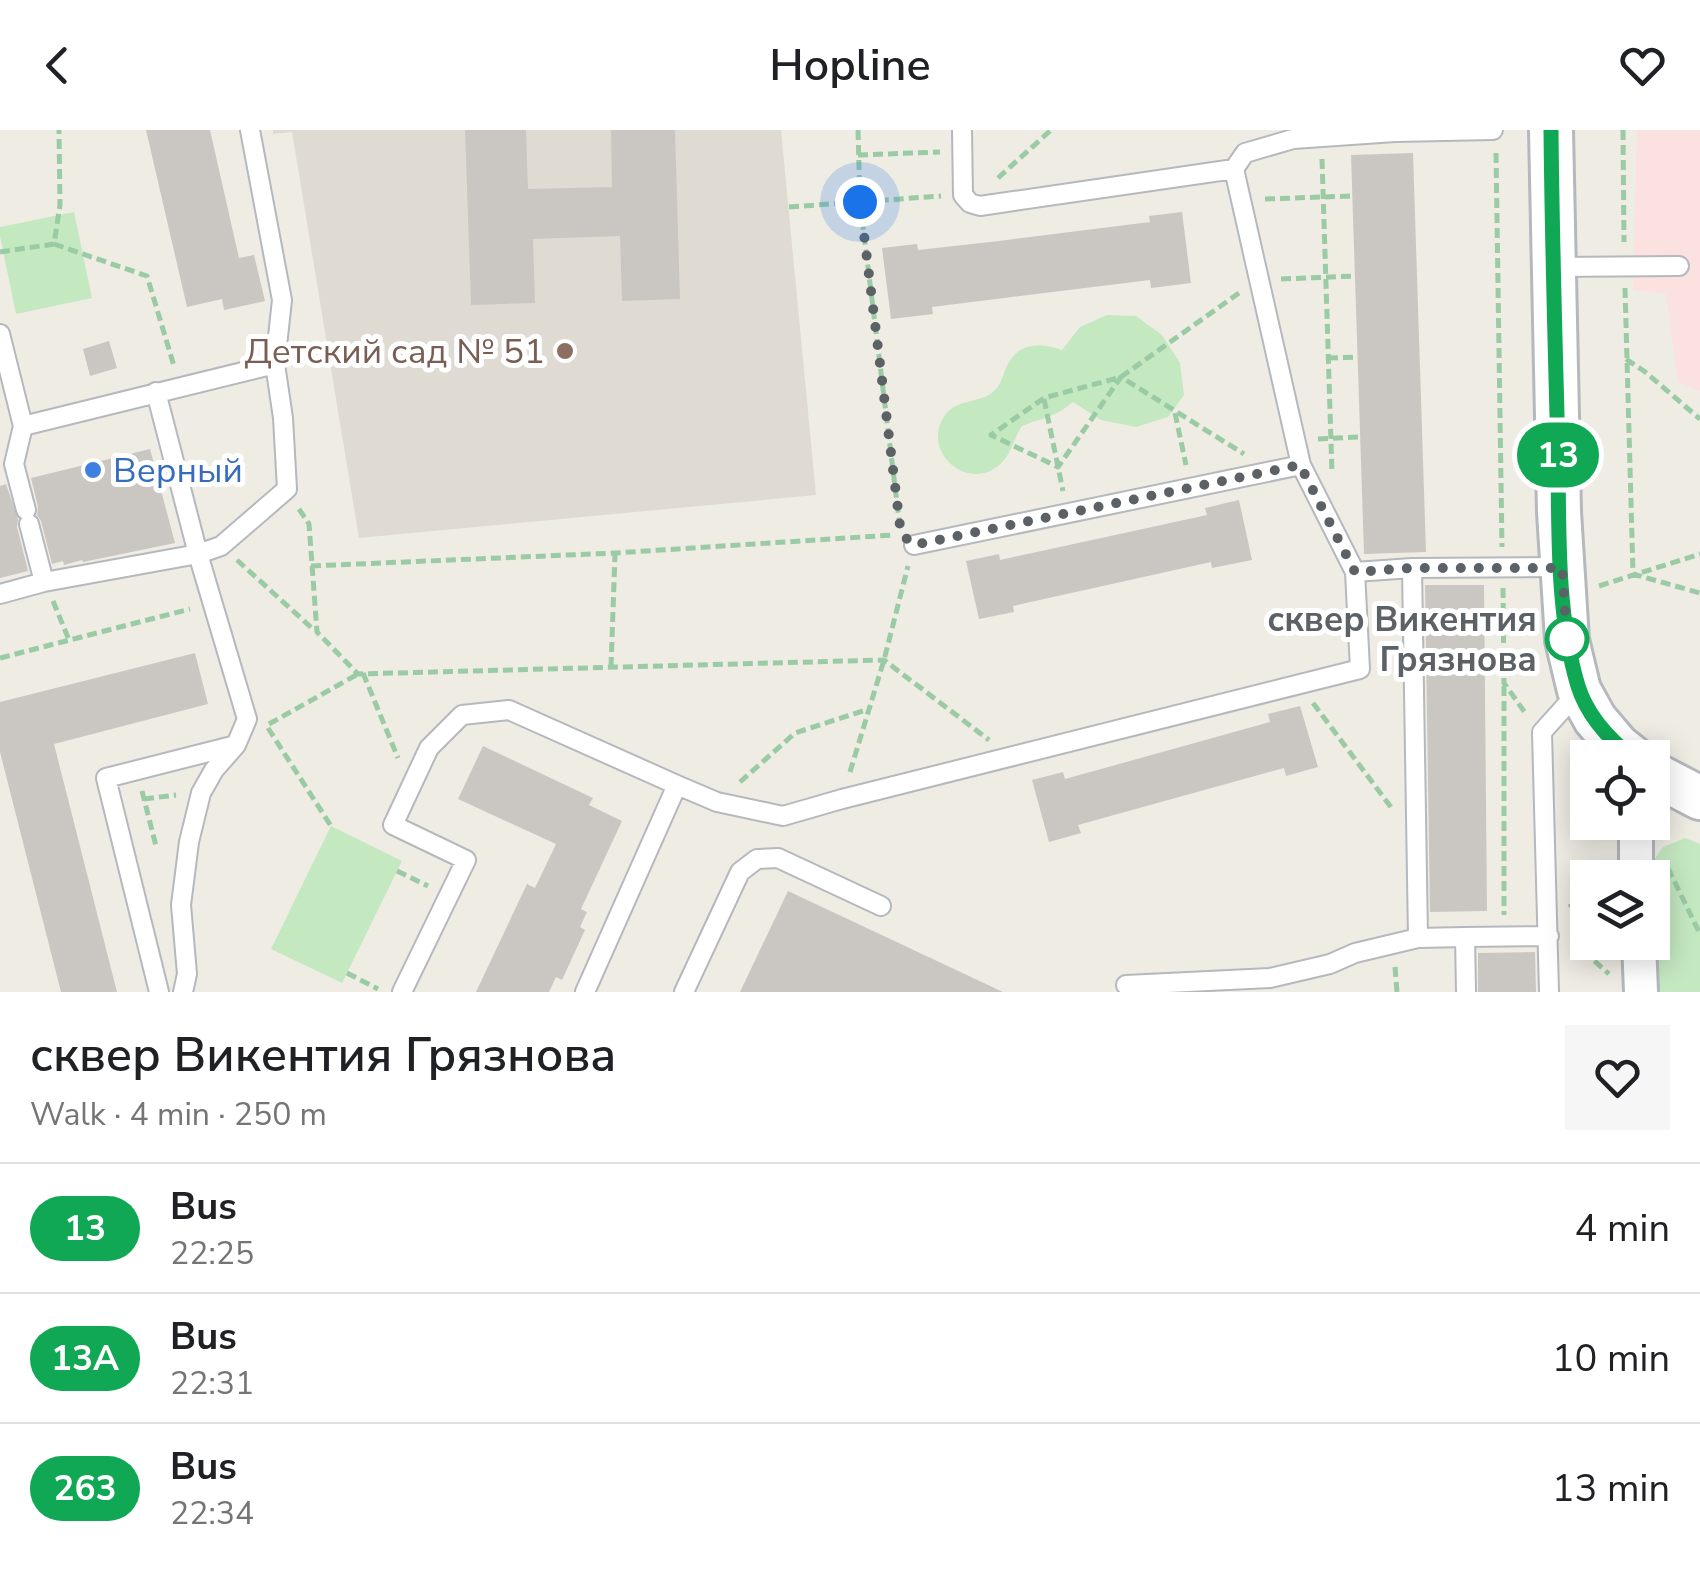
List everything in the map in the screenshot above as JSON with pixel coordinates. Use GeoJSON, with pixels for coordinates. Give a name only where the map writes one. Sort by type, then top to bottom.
{"type":"FeatureCollection","features":[{"type":"Feature","properties":{"kind":"street"},"geometry":{"type":"LineString","coordinates":[[1551,130],[1553,268],[1576,578],[1567,640],[1580,690],[1595,719],[1613,740]]}},
{"type":"Feature","properties":{"kind":"street"},"geometry":{"type":"LineString","coordinates":[[1670,782],[1700,798]]}},
{"type":"Feature","properties":{"kind":"street"},"geometry":{"type":"LineString","coordinates":[[1629,986],[1634,960]]}},
{"type":"Feature","properties":{"kind":"lane"},"geometry":{"type":"LineString","coordinates":[[0,594],[222,546],[287,490],[275,364],[282,300],[250,130]]}},
{"type":"Feature","properties":{"kind":"lane"},"geometry":{"type":"LineString","coordinates":[[962,130],[964,195],[970,203],[980,206],[1234,169]]}},
{"type":"Feature","properties":{"kind":"lane"},"geometry":{"type":"LineString","coordinates":[[402,992],[466,860],[393,825],[430,748],[462,714],[509,710],[717,802],[783,816],[1360,669],[1355,572],[1300,465],[1234,169],[1245,152],[1293,138],[1493,130]]}},
{"type":"Feature","properties":{"kind":"lane"},"geometry":{"type":"LineString","coordinates":[[1553,268],[1679,266]]}},
{"type":"Feature","properties":{"kind":"lane"},"geometry":{"type":"LineString","coordinates":[[0,334],[23,426],[14,464],[44,582]]}},
{"type":"Feature","properties":{"kind":"lane"},"geometry":{"type":"LineString","coordinates":[[23,426],[275,364]]}},
{"type":"Feature","properties":{"kind":"lane"},"geometry":{"type":"LineString","coordinates":[[156,392],[246,719],[236,745],[201,792],[189,842],[181,905],[187,974],[184,992]]}},
{"type":"Feature","properties":{"kind":"lane"},"geometry":{"type":"LineString","coordinates":[[906,540],[1068,514],[1300,465]]}},
{"type":"Feature","properties":{"kind":"lane"},"geometry":{"type":"LineString","coordinates":[[1412,568],[1418,938]]}},
{"type":"Feature","properties":{"kind":"lane"},"geometry":{"type":"LineString","coordinates":[[1355,572],[1502,568],[1576,578]]}},
{"type":"Feature","properties":{"kind":"lane"},"geometry":{"type":"LineString","coordinates":[[1549,992],[1558,936],[1542,732],[1580,690]]}},
{"type":"Feature","properties":{"kind":"lane"},"geometry":{"type":"LineString","coordinates":[[160,992],[106,778],[236,745]]}},
{"type":"Feature","properties":{"kind":"lane"},"geometry":{"type":"LineString","coordinates":[[585,992],[677,785]]}},
{"type":"Feature","properties":{"kind":"lane"},"geometry":{"type":"LineString","coordinates":[[684,992],[740,872],[757,859],[778,858],[881,906]]}},
{"type":"Feature","properties":{"kind":"lane"},"geometry":{"type":"LineString","coordinates":[[1465,936],[1466,992]]}},
{"type":"Feature","properties":{"kind":"lane"},"geometry":{"type":"LineString","coordinates":[[1126,986],[1270,978],[1418,938],[1558,936]]}},
{"type":"Feature","properties":{"kind":"path"},"geometry":{"type":"LineString","coordinates":[[54,244],[60,205],[59,130]]}},
{"type":"Feature","properties":{"kind":"path"},"geometry":{"type":"LineString","coordinates":[[858,130],[860,202],[901,534],[906,540]]}},
{"type":"Feature","properties":{"kind":"path"},"geometry":{"type":"LineString","coordinates":[[993,182],[1051,130]]}},
{"type":"Feature","properties":{"kind":"path"},"geometry":{"type":"LineString","coordinates":[[1624,130],[1626,359],[1634,574]]}},
{"type":"Feature","properties":{"kind":"path"},"geometry":{"type":"LineString","coordinates":[[1321,137],[1334,531]]}},
{"type":"Feature","properties":{"kind":"path"},"geometry":{"type":"LineString","coordinates":[[1496,150],[1504,936]]}},
{"type":"Feature","properties":{"kind":"path"},"geometry":{"type":"LineString","coordinates":[[858,154],[962,152]]}},
{"type":"Feature","properties":{"kind":"path"},"geometry":{"type":"LineString","coordinates":[[789,207],[964,195]]}},
{"type":"Feature","properties":{"kind":"path"},"geometry":{"type":"LineString","coordinates":[[1241,200],[1352,196]]}},
{"type":"Feature","properties":{"kind":"path"},"geometry":{"type":"LineString","coordinates":[[0,252],[54,244],[147,276],[180,387]]}},
{"type":"Feature","properties":{"kind":"path"},"geometry":{"type":"LineString","coordinates":[[1058,467],[1121,377],[1258,280],[1355,276]]}},
{"type":"Feature","properties":{"kind":"path"},"geometry":{"type":"LineString","coordinates":[[1328,358],[1358,356]]}},
{"type":"Feature","properties":{"kind":"path"},"geometry":{"type":"LineString","coordinates":[[1626,359],[1700,419]]}},
{"type":"Feature","properties":{"kind":"path"},"geometry":{"type":"LineString","coordinates":[[1058,467],[991,435],[1044,398],[1121,377],[1272,471]]}},
{"type":"Feature","properties":{"kind":"path"},"geometry":{"type":"LineString","coordinates":[[1044,398],[1068,514]]}},
{"type":"Feature","properties":{"kind":"path"},"geometry":{"type":"LineString","coordinates":[[1175,410],[1191,488]]}},
{"type":"Feature","properties":{"kind":"path"},"geometry":{"type":"LineString","coordinates":[[1295,440],[1360,437]]}},
{"type":"Feature","properties":{"kind":"path"},"geometry":{"type":"LineString","coordinates":[[287,490],[309,524],[316,632]]}},
{"type":"Feature","properties":{"kind":"path"},"geometry":{"type":"LineString","coordinates":[[311,566],[906,540]]}},
{"type":"Feature","properties":{"kind":"path"},"geometry":{"type":"LineString","coordinates":[[842,799],[884,660],[906,540]]}},
{"type":"Feature","properties":{"kind":"path"},"geometry":{"type":"LineString","coordinates":[[222,546],[360,674],[398,759]]}},
{"type":"Feature","properties":{"kind":"path"},"geometry":{"type":"LineString","coordinates":[[611,667],[615,554]]}},
{"type":"Feature","properties":{"kind":"path"},"geometry":{"type":"LineString","coordinates":[[1576,578],[1634,574],[1700,554]]}},
{"type":"Feature","properties":{"kind":"path"},"geometry":{"type":"LineString","coordinates":[[1634,574],[1700,593]]}},
{"type":"Feature","properties":{"kind":"path"},"geometry":{"type":"LineString","coordinates":[[44,582],[69,640]]}},
{"type":"Feature","properties":{"kind":"path"},"geometry":{"type":"LineString","coordinates":[[0,658],[212,603]]}},
{"type":"Feature","properties":{"kind":"path"},"geometry":{"type":"LineString","coordinates":[[331,826],[266,725],[360,674],[884,660],[1012,757]]}},
{"type":"Feature","properties":{"kind":"path"},"geometry":{"type":"LineString","coordinates":[[486,670],[487,687]]}},
{"type":"Feature","properties":{"kind":"path"},"geometry":{"type":"LineString","coordinates":[[1504,683],[1542,732]]}},
{"type":"Feature","properties":{"kind":"path"},"geometry":{"type":"LineString","coordinates":[[1299,684],[1417,842]]}},
{"type":"Feature","properties":{"kind":"path"},"geometry":{"type":"LineString","coordinates":[[717,802],[795,733],[869,710]]}},
{"type":"Feature","properties":{"kind":"path"},"geometry":{"type":"LineString","coordinates":[[125,854],[156,846],[137,770]]}},
{"type":"Feature","properties":{"kind":"path"},"geometry":{"type":"LineString","coordinates":[[144,798],[201,792]]}},
{"type":"Feature","properties":{"kind":"path"},"geometry":{"type":"LineString","coordinates":[[397,870],[415,879]]}},
{"type":"Feature","properties":{"kind":"path"},"geometry":{"type":"LineString","coordinates":[[1670,873],[1700,934]]}},
{"type":"Feature","properties":{"kind":"path"},"geometry":{"type":"LineString","coordinates":[[1558,936],[1629,986]]}},
{"type":"Feature","properties":{"kind":"path"},"geometry":{"type":"LineString","coordinates":[[347,973],[385,992]]}},
{"type":"Feature","properties":{"kind":"shaded area","name":"Детский сад № 51"},"geometry":{"type":"Polygon","coordinates":[[[273,130],[781,130],[816,495],[359,538],[292,132],[273,134],[273,130]]]}},
{"type":"Feature","properties":{"kind":"shaded area"},"geometry":{"type":"Polygon","coordinates":[[[1637,130],[1700,130],[1700,391],[1678,382],[1666,294],[1633,290],[1637,130]]]}},
{"type":"Feature","properties":{"kind":"green space"},"geometry":{"type":"Polygon","coordinates":[[[74,212],[92,298],[16,314],[0,227],[74,212]]]}},
{"type":"Feature","properties":{"kind":"green space"},"geometry":{"type":"Polygon","coordinates":[[[1107,315],[1136,316],[1162,335],[1180,363],[1184,395],[1168,417],[1136,427],[1101,420],[1073,402],[1022,426],[1007,456],[991,470],[977,474],[952,465],[938,442],[939,428],[951,409],[994,391],[1018,352],[1039,346],[1062,350],[1080,327],[1107,315]]]}},
{"type":"Feature","properties":{"kind":"green space"},"geometry":{"type":"Polygon","coordinates":[[[331,826],[402,861],[342,983],[271,949],[331,826]]]}},
{"type":"Feature","properties":{"kind":"green space"},"geometry":{"type":"Polygon","coordinates":[[[1685,838],[1700,844],[1700,992],[1656,992],[1655,960],[1670,960],[1670,860],[1654,860],[1663,847],[1685,838]]]}},
{"type":"Feature","properties":{"kind":"building"},"geometry":{"type":"Polygon","coordinates":[[[146,130],[210,130],[239,258],[254,255],[265,301],[224,310],[222,299],[187,307],[146,130]]]}},
{"type":"Feature","properties":{"kind":"building"},"geometry":{"type":"Polygon","coordinates":[[[465,130],[526,130],[528,189],[612,187],[611,130],[675,130],[680,299],[622,301],[620,236],[533,239],[535,303],[471,305],[465,130]]]}},
{"type":"Feature","properties":{"kind":"building"},"geometry":{"type":"Polygon","coordinates":[[[1413,153],[1426,552],[1364,554],[1351,155],[1413,153]]]}},
{"type":"Feature","properties":{"kind":"building"},"geometry":{"type":"Polygon","coordinates":[[[1182,212],[1191,283],[1151,288],[1150,280],[932,307],[933,314],[891,319],[882,248],[917,244],[918,250],[999,241],[1150,222],[1149,216],[1182,212]]]}},
{"type":"Feature","properties":{"kind":"building"},"geometry":{"type":"Polygon","coordinates":[[[109,341],[117,368],[90,376],[83,349],[109,341]]]}},
{"type":"Feature","properties":{"kind":"building"},"geometry":{"type":"Polygon","coordinates":[[[150,449],[175,543],[83,562],[52,564],[31,478],[150,449]]]}},
{"type":"Feature","properties":{"kind":"building"},"geometry":{"type":"Polygon","coordinates":[[[6,484],[18,519],[28,571],[0,578],[0,486],[6,484]]]}},
{"type":"Feature","properties":{"kind":"building"},"geometry":{"type":"Polygon","coordinates":[[[1239,500],[1252,560],[1212,568],[1211,562],[1013,606],[1014,612],[979,619],[966,561],[999,554],[1000,560],[1207,515],[1205,508],[1239,500]]]}},
{"type":"Feature","properties":{"kind":"building"},"geometry":{"type":"Polygon","coordinates":[[[1425,585],[1484,585],[1487,911],[1430,912],[1425,585]]]}},
{"type":"Feature","properties":{"kind":"building"},"geometry":{"type":"Polygon","coordinates":[[[195,653],[208,704],[54,744],[117,992],[61,992],[0,752],[0,702],[195,653]]]}},
{"type":"Feature","properties":{"kind":"building"},"geometry":{"type":"Polygon","coordinates":[[[1300,706],[1318,767],[1286,776],[1284,768],[1078,825],[1081,833],[1049,842],[1032,780],[1063,772],[1065,779],[1270,722],[1268,714],[1300,706]]]}},
{"type":"Feature","properties":{"kind":"building"},"geometry":{"type":"Polygon","coordinates":[[[483,746],[593,798],[589,805],[622,821],[581,909],[587,912],[580,927],[585,930],[562,980],[556,977],[549,992],[476,992],[527,884],[535,888],[556,844],[458,799],[483,746]]]}},
{"type":"Feature","properties":{"kind":"building"},"geometry":{"type":"Polygon","coordinates":[[[788,891],[1003,992],[740,992],[788,891]]]}},
{"type":"Feature","properties":{"kind":"building"},"geometry":{"type":"Polygon","coordinates":[[[1535,952],[1536,992],[1478,992],[1478,953],[1535,952]]]}},
{"type":"Feature","properties":{"kind":"bus line","name":"13"},"geometry":{"type":"LineString","coordinates":[[1551,130],[1559,512],[1567,640],[1580,690],[1595,719],[1613,740]]}},
{"type":"Feature","properties":{"kind":"place","name":"Детский сад № 51"},"geometry":{"type":"Point","coordinates":[565,351]}},
{"type":"Feature","properties":{"kind":"place","name":"Верный"},"geometry":{"type":"Point","coordinates":[93,470]}},
{"type":"Feature","properties":{"kind":"place","name":"сквер Викентия Грязнова"},"geometry":{"type":"Point","coordinates":[1567,639]}},
{"type":"Feature","properties":{"kind":"route"},"geometry":{"type":"LineString","coordinates":[[860,202],[901,534],[914,545],[1300,465],[1355,572],[1562,568],[1567,639]]}}]}
